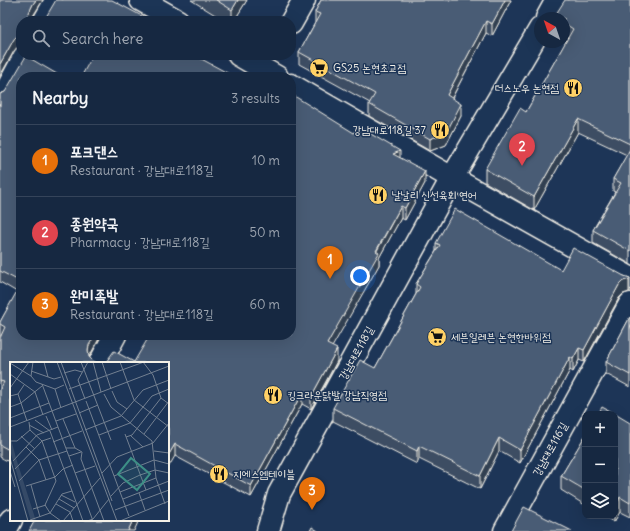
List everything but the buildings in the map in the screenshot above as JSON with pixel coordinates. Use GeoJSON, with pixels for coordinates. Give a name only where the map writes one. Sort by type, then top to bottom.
{"type":"FeatureCollection","features":[{"type":"Feature","properties":{"kind":"street"},"geometry":{"type":"LineString","coordinates":[[141,0],[169,16]]}},
{"type":"Feature","properties":{"kind":"street"},"geometry":{"type":"LineString","coordinates":[[295,16],[304,0]]}},
{"type":"Feature","properties":{"kind":"street"},"geometry":{"type":"LineString","coordinates":[[550,12],[557,0]]}},
{"type":"Feature","properties":{"kind":"street","name":"강남대로118길"},"geometry":{"type":"LineString","coordinates":[[268,531],[279,494],[452,178],[534,39]]}},
{"type":"Feature","properties":{"kind":"street"},"geometry":{"type":"LineString","coordinates":[[249,60],[269,70]]}},
{"type":"Feature","properties":{"kind":"street"},"geometry":{"type":"LineString","coordinates":[[296,88],[630,278]]}},
{"type":"Feature","properties":{"kind":"street","name":"강남대로116길"},"geometry":{"type":"LineString","coordinates":[[505,531],[630,304]]}},
{"type":"Feature","properties":{"kind":"street"},"geometry":{"type":"LineString","coordinates":[[101,362],[113,340]]}},
{"type":"Feature","properties":{"kind":"street"},"geometry":{"type":"LineString","coordinates":[[5,531],[10,521]]}},
{"type":"Feature","properties":{"kind":"lane"},"geometry":{"type":"LineString","coordinates":[[44,16],[52,0]]}},
{"type":"Feature","properties":{"kind":"lane"},"geometry":{"type":"LineString","coordinates":[[0,96],[19,60]]}},
{"type":"Feature","properties":{"kind":"place","name":"GS25 논현초교점"},"geometry":{"type":"Point","coordinates":[319,68]}},
{"type":"Feature","properties":{"kind":"place","name":"더스노우 논현점"},"geometry":{"type":"Point","coordinates":[573,88]}},
{"type":"Feature","properties":{"kind":"place","name":"강남대로118길 37"},"geometry":{"type":"Point","coordinates":[440,130]}},
{"type":"Feature","properties":{"kind":"place","name":"종원약국"},"geometry":{"type":"Point","coordinates":[522,166]}},
{"type":"Feature","properties":{"kind":"place","name":"날날리 신선육회 연어"},"geometry":{"type":"Point","coordinates":[378,195]}},
{"type":"Feature","properties":{"kind":"place","name":"포크댄스"},"geometry":{"type":"Point","coordinates":[330,279]}},
{"type":"Feature","properties":{"kind":"place","name":"세븐일레븐 논현한바위점"},"geometry":{"type":"Point","coordinates":[437,337]}},
{"type":"Feature","properties":{"kind":"place","name":"킹크라운닭발 강남직영점"},"geometry":{"type":"Point","coordinates":[273,395]}},
{"type":"Feature","properties":{"kind":"place","name":"지에스엠테이블"},"geometry":{"type":"Point","coordinates":[219,474]}},
{"type":"Feature","properties":{"kind":"place","name":"완미족발"},"geometry":{"type":"Point","coordinates":[312,510]}}]}
